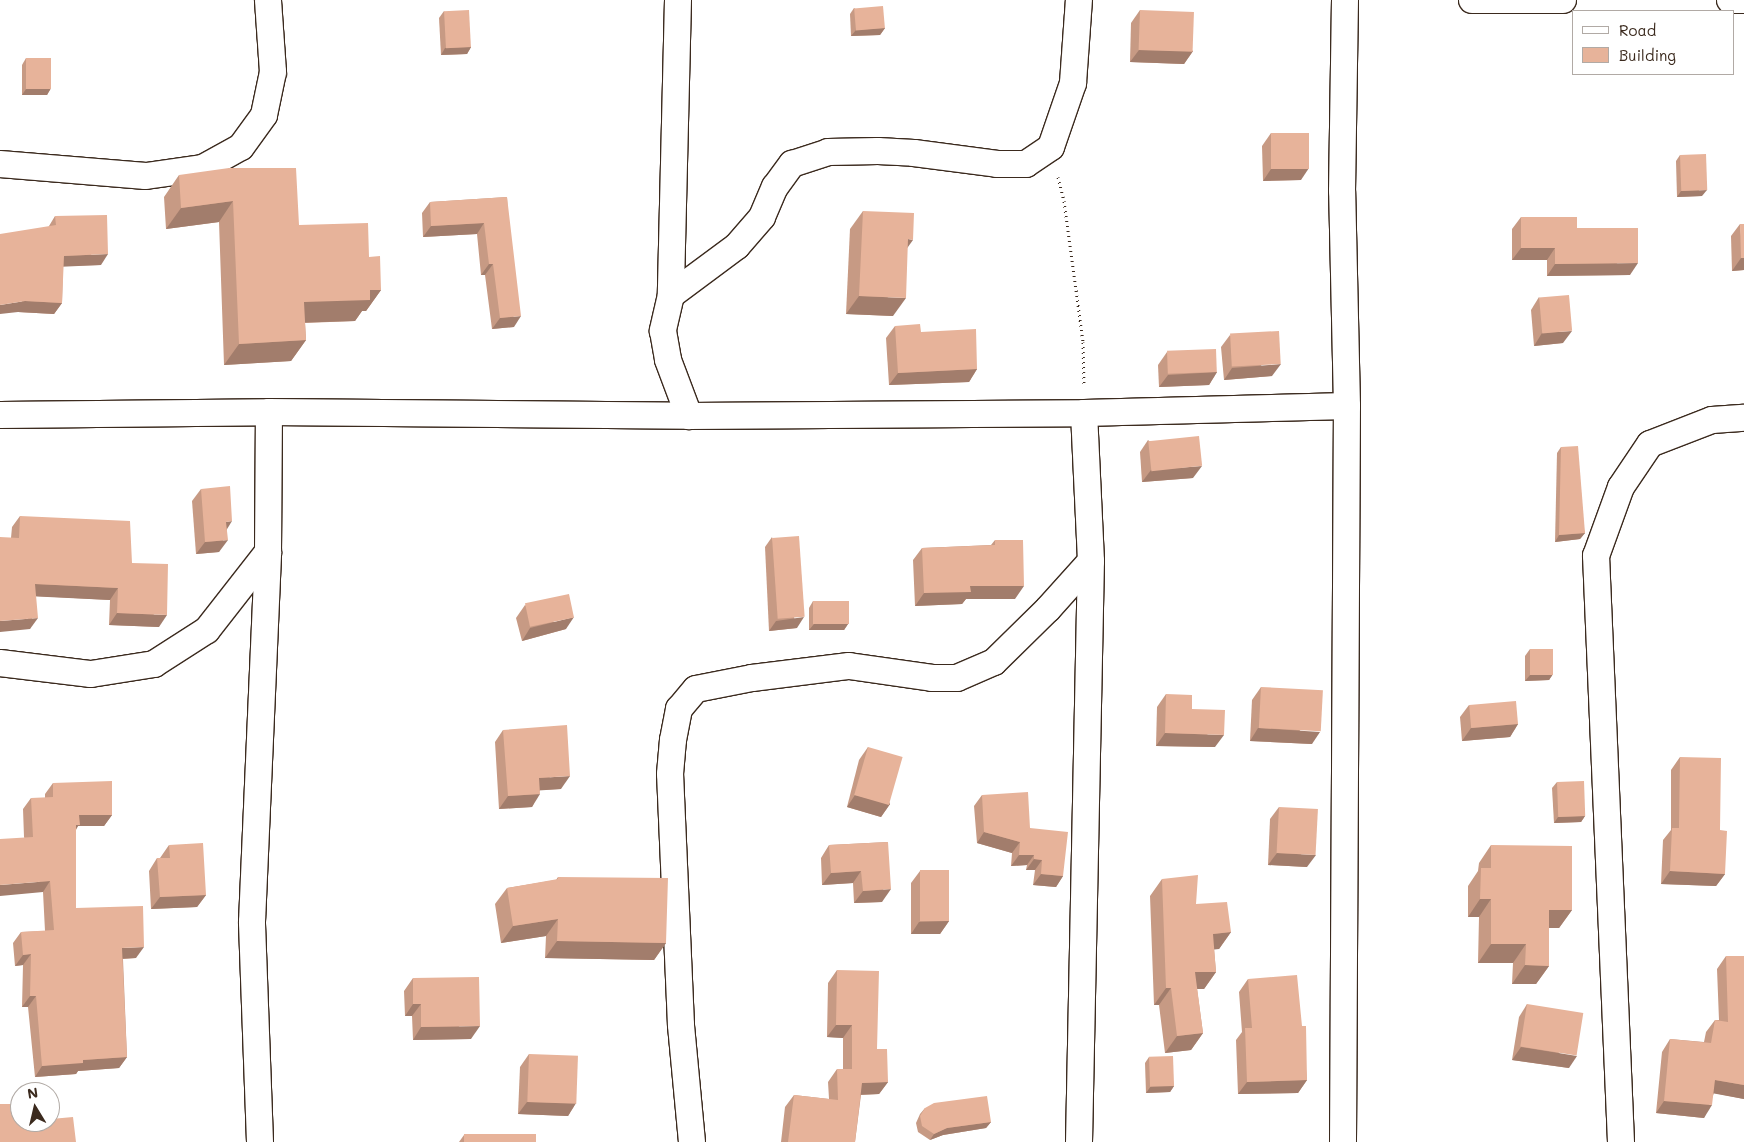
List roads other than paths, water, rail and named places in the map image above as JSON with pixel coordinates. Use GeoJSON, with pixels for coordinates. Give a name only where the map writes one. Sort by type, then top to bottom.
{"type":"FeatureCollection","features":[{"type":"Feature","properties":{"kind":"street"},"geometry":{"type":"LineString","coordinates":[[0,164],[146,176],[203,168],[240,147],[264,115],[273,72],[268,0]]}},
{"type":"Feature","properties":{"kind":"street"},"geometry":{"type":"LineString","coordinates":[[678,0],[671,295],[663,331],[668,360],[689,416]]}},
{"type":"Feature","properties":{"kind":"street"},"geometry":{"type":"LineString","coordinates":[[671,295],[737,246],[762,217],[775,187],[792,164],[828,152],[914,153],[997,164],[1026,164],[1051,147],[1073,83],[1079,0]]}},
{"type":"Feature","properties":{"kind":"street"},"geometry":{"type":"LineString","coordinates":[[1343,1142],[1347,406],[1342,192],[1346,0]]}},
{"type":"Feature","properties":{"kind":"street"},"geometry":{"type":"LineString","coordinates":[[1472,0],[1543,2],[1563,0]]}},
{"type":"Feature","properties":{"kind":"street"},"geometry":{"type":"LineString","coordinates":[[1730,0],[1744,0]]}},
{"type":"Feature","properties":{"kind":"street"},"geometry":{"type":"LineString","coordinates":[[0,415],[269,412],[689,416],[1084,413],[1347,406]]}},
{"type":"Feature","properties":{"kind":"street"},"geometry":{"type":"LineString","coordinates":[[260,1142],[252,922],[268,552],[269,412]]}},
{"type":"Feature","properties":{"kind":"street"},"geometry":{"type":"LineString","coordinates":[[1079,1142],[1091,560],[1084,413]]}},
{"type":"Feature","properties":{"kind":"street"},"geometry":{"type":"LineString","coordinates":[[1621,1142],[1596,556],[1621,487],[1650,444],[1712,420],[1744,418]]}},
{"type":"Feature","properties":{"kind":"street"},"geometry":{"type":"LineString","coordinates":[[0,663],[91,674],[154,664],[207,630],[268,552]]}},
{"type":"Feature","properties":{"kind":"street"},"geometry":{"type":"LineString","coordinates":[[692,1142],[681,1025],[670,774],[673,740],[679,709],[696,689],[752,678],[849,666],[932,678],[958,678],[994,662],[1048,609],[1091,560]]}}]}
